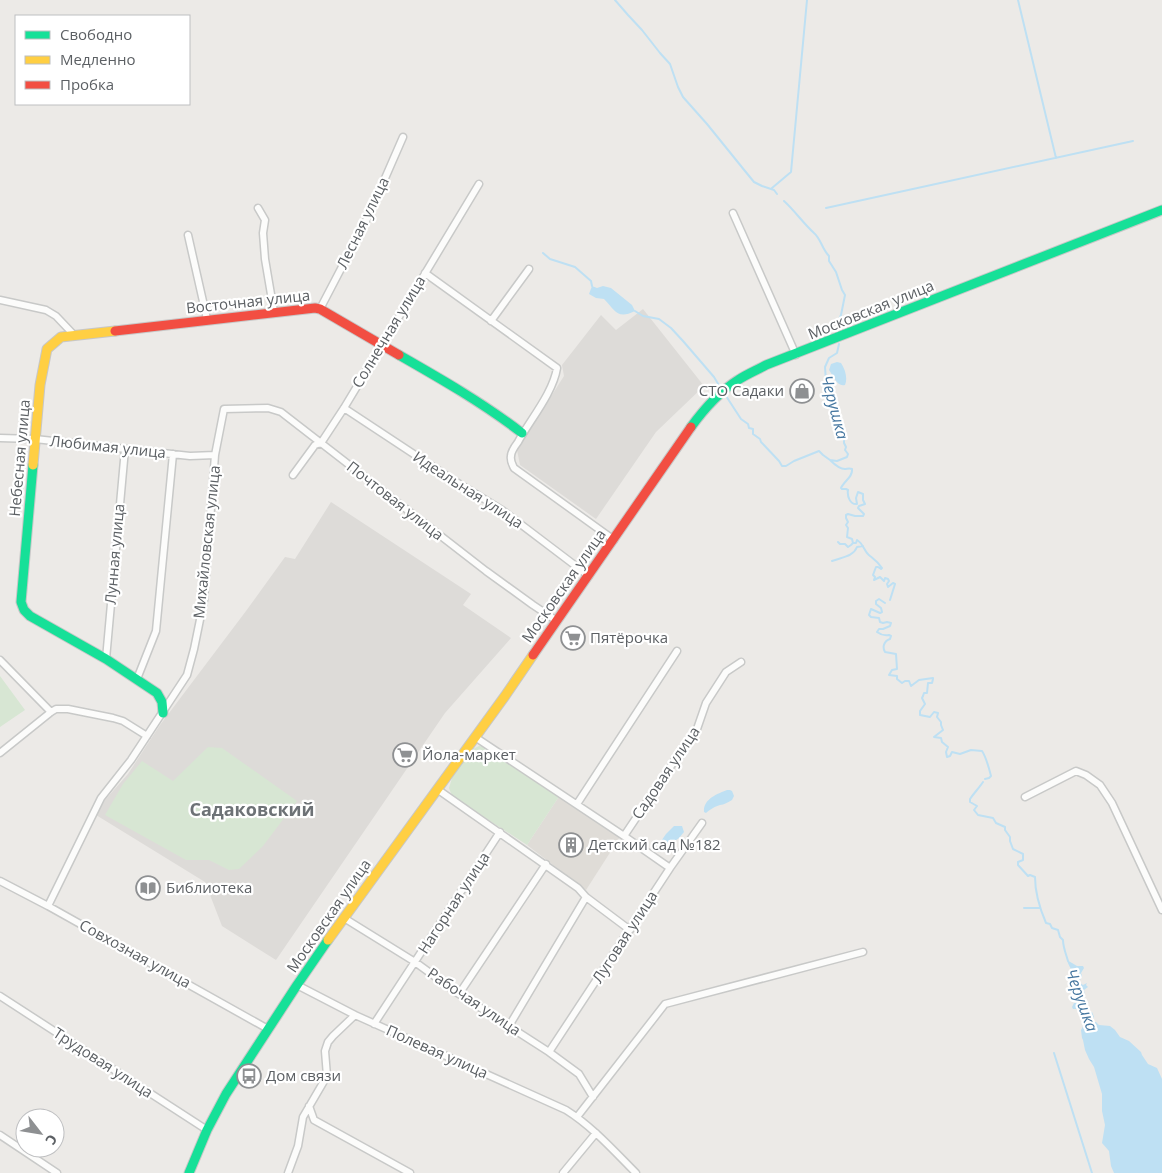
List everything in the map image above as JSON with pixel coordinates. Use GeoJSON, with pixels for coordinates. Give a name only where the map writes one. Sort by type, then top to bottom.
{"type":"FeatureCollection","features":[{"type":"Feature","properties":{"kind":"main road","name":"Московская улица"},"geometry":{"type":"LineString","coordinates":[[189,1173],[207,1130],[226,1094],[297,985],[383,862],[476,737],[700,414],[716,397],[738,380],[766,366],[1162,210]]}},
{"type":"Feature","properties":{"kind":"main road","name":"Восточная улица"},"geometry":{"type":"LineString","coordinates":[[61,337],[274,312],[320,309],[497,414],[522,433]]}},
{"type":"Feature","properties":{"kind":"main road","name":"Небесная улица"},"geometry":{"type":"LineString","coordinates":[[61,337],[47,349],[40,385],[21,602],[24,610],[30,616],[106,659]]}},
{"type":"Feature","properties":{"kind":"main road"},"geometry":{"type":"LineString","coordinates":[[106,659],[157,693],[162,702],[163,713]]}},
{"type":"Feature","properties":{"kind":"street","name":"Лесная улица"},"geometry":{"type":"LineString","coordinates":[[320,309],[369,215],[403,136]]}},
{"type":"Feature","properties":{"kind":"street","name":"Солнечная улица"},"geometry":{"type":"LineString","coordinates":[[293,475],[315,444],[321,443],[344,408],[479,184]]}},
{"type":"Feature","properties":{"kind":"street"},"geometry":{"type":"LineString","coordinates":[[258,208],[265,220],[265,260],[274,312]]}},
{"type":"Feature","properties":{"kind":"street"},"geometry":{"type":"LineString","coordinates":[[733,213],[796,355]]}},
{"type":"Feature","properties":{"kind":"street"},"geometry":{"type":"LineString","coordinates":[[188,235],[207,320]]}},
{"type":"Feature","properties":{"kind":"street"},"geometry":{"type":"LineString","coordinates":[[491,320],[529,269]]}},
{"type":"Feature","properties":{"kind":"street"},"geometry":{"type":"LineString","coordinates":[[425,273],[557,368],[544,400],[522,433],[511,455],[511,462],[514,468],[614,540]]}},
{"type":"Feature","properties":{"kind":"street"},"geometry":{"type":"LineString","coordinates":[[0,300],[46,310],[56,316],[74,335]]}},
{"type":"Feature","properties":{"kind":"street","name":"Почтовая улица"},"geometry":{"type":"LineString","coordinates":[[224,409],[268,408],[281,412],[343,462],[486,571],[533,606],[557,621]]}},
{"type":"Feature","properties":{"kind":"street","name":"Идеальная улица"},"geometry":{"type":"LineString","coordinates":[[344,408],[502,510],[589,576]]}},
{"type":"Feature","properties":{"kind":"street","name":"Михайловская улица"},"geometry":{"type":"LineString","coordinates":[[48,906],[101,798],[122,772],[187,675],[204,600],[215,455],[224,409]]}},
{"type":"Feature","properties":{"kind":"street","name":"Любимая улица"},"geometry":{"type":"LineString","coordinates":[[0,438],[35,439],[190,456],[215,455]]}},
{"type":"Feature","properties":{"kind":"street","name":"Лунная улица"},"geometry":{"type":"LineString","coordinates":[[106,659],[125,449]]}},
{"type":"Feature","properties":{"kind":"street"},"geometry":{"type":"LineString","coordinates":[[137,679],[156,631],[173,454]]}},
{"type":"Feature","properties":{"kind":"street"},"geometry":{"type":"LineString","coordinates":[[577,804],[677,651]]}},
{"type":"Feature","properties":{"kind":"street"},"geometry":{"type":"LineString","coordinates":[[0,660],[51,712]]}},
{"type":"Feature","properties":{"kind":"street","name":"Садовая улица"},"geometry":{"type":"LineString","coordinates":[[624,836],[697,729],[706,704],[726,672],[741,662]]}},
{"type":"Feature","properties":{"kind":"street"},"geometry":{"type":"LineString","coordinates":[[0,753],[56,709],[68,709],[113,718],[123,721],[147,736]]}},
{"type":"Feature","properties":{"kind":"street"},"geometry":{"type":"LineString","coordinates":[[476,737],[670,868]]}},
{"type":"Feature","properties":{"kind":"street"},"geometry":{"type":"LineString","coordinates":[[1025,797],[1076,771],[1086,774],[1100,785],[1112,804],[1162,910]]}},
{"type":"Feature","properties":{"kind":"street"},"geometry":{"type":"LineString","coordinates":[[437,789],[546,864],[630,930]]}},
{"type":"Feature","properties":{"kind":"street","name":"Луговая улица"},"geometry":{"type":"LineString","coordinates":[[549,1052],[670,868],[702,823]]}},
{"type":"Feature","properties":{"kind":"street","name":"Нагорная улица"},"geometry":{"type":"LineString","coordinates":[[374,1024],[500,832]]}},
{"type":"Feature","properties":{"kind":"street"},"geometry":{"type":"LineString","coordinates":[[459,994],[546,864]]}},
{"type":"Feature","properties":{"kind":"street","name":"Совхозная улица"},"geometry":{"type":"LineString","coordinates":[[0,881],[268,1029]]}},
{"type":"Feature","properties":{"kind":"street"},"geometry":{"type":"LineString","coordinates":[[509,1026],[586,897]]}},
{"type":"Feature","properties":{"kind":"street","name":"Рабочая улица"},"geometry":{"type":"LineString","coordinates":[[344,918],[415,962],[459,994],[549,1052],[579,1074],[593,1097]]}},
{"type":"Feature","properties":{"kind":"street"},"geometry":{"type":"LineString","coordinates":[[577,1117],[665,1004],[863,952]]}},
{"type":"Feature","properties":{"kind":"street","name":"Полевая улица"},"geometry":{"type":"LineString","coordinates":[[297,985],[374,1024],[566,1110],[596,1133],[636,1173]]}},
{"type":"Feature","properties":{"kind":"street","name":"Трудовая улица"},"geometry":{"type":"LineString","coordinates":[[0,996],[207,1130]]}},
{"type":"Feature","properties":{"kind":"street"},"geometry":{"type":"LineString","coordinates":[[288,1173],[298,1146],[303,1117],[327,1076],[325,1051],[328,1042],[355,1015]]}},
{"type":"Feature","properties":{"kind":"street"},"geometry":{"type":"LineString","coordinates":[[309,1106],[314,1120],[410,1173]]}},
{"type":"Feature","properties":{"kind":"street"},"geometry":{"type":"LineString","coordinates":[[563,1173],[596,1133]]}},
{"type":"Feature","properties":{"kind":"street"},"geometry":{"type":"LineString","coordinates":[[0,1136],[57,1173]]}},
{"type":"Feature","properties":{"kind":"shaded area"},"geometry":{"type":"Polygon","coordinates":[[[643,309],[704,386],[656,432],[596,519],[520,465],[517,450],[564,376],[562,365],[601,315],[616,330],[643,309]]]}},
{"type":"Feature","properties":{"kind":"shaded area"},"geometry":{"type":"Polygon","coordinates":[[[331,502],[471,594],[463,605],[511,638],[445,713],[276,960],[222,926],[205,882],[96,815],[105,800],[128,774],[160,725],[285,557],[295,559],[331,502]]]}},
{"type":"Feature","properties":{"kind":"shaded area"},"geometry":{"type":"Polygon","coordinates":[[[560,795],[620,837],[586,890],[527,845],[560,795]]]}},
{"type":"Feature","properties":{"kind":"green space"},"geometry":{"type":"Polygon","coordinates":[[[0,676],[25,710],[0,727],[0,676]]]}},
{"type":"Feature","properties":{"kind":"green space"},"geometry":{"type":"Polygon","coordinates":[[[479,746],[487,747],[560,795],[527,845],[452,796],[449,788],[452,778],[471,750],[479,746]]]}},
{"type":"Feature","properties":{"kind":"green space"},"geometry":{"type":"Polygon","coordinates":[[[208,747],[222,748],[297,801],[263,846],[239,869],[229,870],[209,860],[186,860],[105,815],[123,784],[142,761],[173,781],[208,747]]]}},
{"type":"Feature","properties":{"kind":"water"},"geometry":{"type":"Polygon","coordinates":[[[592,286],[611,288],[632,305],[635,311],[629,314],[620,314],[604,299],[596,298],[589,294],[592,286]]]}},
{"type":"Feature","properties":{"kind":"water"},"geometry":{"type":"Polygon","coordinates":[[[841,363],[845,371],[845,385],[838,383],[829,370],[831,364],[841,363]]]}},
{"type":"Feature","properties":{"kind":"water"},"geometry":{"type":"Polygon","coordinates":[[[727,790],[732,791],[734,796],[732,800],[714,807],[706,813],[704,812],[704,807],[708,800],[727,790]]]}},
{"type":"Feature","properties":{"kind":"water"},"geometry":{"type":"Polygon","coordinates":[[[674,826],[682,826],[684,832],[679,838],[657,852],[655,850],[674,826]]]}},
{"type":"Feature","properties":{"kind":"water"},"geometry":{"type":"Polygon","coordinates":[[[1067,960],[1084,968],[1079,982],[1083,985],[1087,983],[1088,987],[1084,990],[1085,1005],[1094,1017],[1089,1022],[1110,1026],[1120,1037],[1129,1041],[1141,1052],[1148,1064],[1157,1068],[1162,1079],[1162,1173],[1114,1173],[1109,1151],[1102,1143],[1105,1125],[1102,1111],[1102,1094],[1094,1067],[1085,1050],[1082,1038],[1081,1030],[1085,1023],[1080,1011],[1072,1007],[1074,1003],[1080,1000],[1081,991],[1067,960]]]}},
{"type":"Feature","properties":{"kind":"waterway","name":"Черушка"},"geometry":{"type":"LineString","coordinates":[[615,0],[670,64],[683,97],[754,182],[774,190],[777,194]]}},
{"type":"Feature","properties":{"kind":"waterway"},"geometry":{"type":"LineString","coordinates":[[772,188],[791,172],[807,0]]}},
{"type":"Feature","properties":{"kind":"waterway"},"geometry":{"type":"LineString","coordinates":[[1018,0],[1056,158]]}},
{"type":"Feature","properties":{"kind":"waterway"},"geometry":{"type":"LineString","coordinates":[[826,208],[1133,141]]}},
{"type":"Feature","properties":{"kind":"waterway","name":"Черушка"},"geometry":{"type":"LineString","coordinates":[[784,201],[816,235],[836,272],[845,295],[836,333]]}},
{"type":"Feature","properties":{"kind":"waterway"},"geometry":{"type":"LineString","coordinates":[[543,253],[550,259],[575,267],[591,281],[592,286]]}},
{"type":"Feature","properties":{"kind":"waterway"},"geometry":{"type":"LineString","coordinates":[[635,311],[643,316],[659,319],[671,328],[714,377],[720,387]]}},
{"type":"Feature","properties":{"kind":"waterway","name":"Черушка"},"geometry":{"type":"LineString","coordinates":[[839,344],[837,353],[829,358],[825,367],[826,381],[831,389],[831,398],[836,407],[834,413],[844,438],[845,450],[848,454],[847,457],[837,461],[830,460],[841,468],[852,469],[851,474],[841,488],[848,490],[851,502],[857,504],[858,492],[863,494],[865,504],[858,508],[864,514],[863,516],[846,515],[848,522],[846,525],[848,528],[847,537],[852,539],[853,543],[856,543],[857,540],[882,568],[876,567],[873,575],[875,577],[874,580],[880,577],[884,581],[885,578],[888,579],[888,587],[893,583],[895,584],[890,600]]}},
{"type":"Feature","properties":{"kind":"waterway"},"geometry":{"type":"LineString","coordinates":[[726,396],[741,419],[748,424],[749,428],[753,429],[753,434],[760,439],[782,466],[786,466],[819,451],[830,460]]}},
{"type":"Feature","properties":{"kind":"waterway"},"geometry":{"type":"LineString","coordinates":[[838,542],[848,547],[853,543]]}},
{"type":"Feature","properties":{"kind":"waterway"},"geometry":{"type":"LineString","coordinates":[[832,561],[850,555],[857,547],[863,546]]}},
{"type":"Feature","properties":{"kind":"waterway","name":"Черушка"},"geometry":{"type":"LineString","coordinates":[[885,603],[879,599],[876,601],[882,612],[871,609],[869,615],[879,618],[880,622],[891,623],[890,626],[879,629],[877,632],[891,636],[884,644],[884,648],[885,652],[896,654],[897,669],[892,670],[889,675],[897,676],[897,679],[902,683],[909,681],[911,686],[919,680],[933,678],[932,683],[928,683],[927,693],[924,693],[922,698],[925,704],[920,711],[920,715],[930,717],[934,712],[938,713],[937,717],[941,722],[943,730],[934,737],[941,738],[942,742],[948,747],[947,757],[952,752],[960,754],[971,750],[982,751],[991,776],[985,779]]}},
{"type":"Feature","properties":{"kind":"waterway","name":"Черушка"},"geometry":{"type":"LineString","coordinates":[[983,782],[970,799],[970,802],[977,806],[974,810],[978,815],[993,818],[996,823],[1005,827],[1013,849],[1023,854],[1023,860],[1018,862],[1018,865],[1028,876],[1035,877],[1037,894],[1044,918],[1046,923],[1058,930],[1063,940],[1068,961]]}},
{"type":"Feature","properties":{"kind":"waterway"},"geometry":{"type":"LineString","coordinates":[[1024,908],[1040,908]]}},
{"type":"Feature","properties":{"kind":"waterway"},"geometry":{"type":"LineString","coordinates":[[1054,1053],[1092,1173]]}},
{"type":"Feature","properties":{"kind":"traffic: fast"},"geometry":{"type":"LineString","coordinates":[[691,427],[724,390],[741,378],[766,365],[1162,210]]}},
{"type":"Feature","properties":{"kind":"traffic: fast"},"geometry":{"type":"LineString","coordinates":[[399,355],[477,401],[522,433]]}},
{"type":"Feature","properties":{"kind":"traffic: fast"},"geometry":{"type":"LineString","coordinates":[[33,465],[21,602],[24,610],[30,616],[106,659],[157,693],[162,702],[163,713]]}},
{"type":"Feature","properties":{"kind":"traffic: fast"},"geometry":{"type":"LineString","coordinates":[[189,1173],[207,1130],[226,1094],[328,940]]}},
{"type":"Feature","properties":{"kind":"traffic: slow"},"geometry":{"type":"LineString","coordinates":[[33,465],[40,385],[47,349],[61,337],[115,331]]}},
{"type":"Feature","properties":{"kind":"traffic: slow"},"geometry":{"type":"LineString","coordinates":[[328,940],[533,655]]}},
{"type":"Feature","properties":{"kind":"traffic: jam"},"geometry":{"type":"LineString","coordinates":[[115,331],[315,308],[320,309],[399,355]]}},
{"type":"Feature","properties":{"kind":"traffic: jam"},"geometry":{"type":"LineString","coordinates":[[533,655],[691,427]]}},
{"type":"Feature","properties":{"kind":"place","name":"СТО Садаки"},"geometry":{"type":"Point","coordinates":[802,391]}},
{"type":"Feature","properties":{"kind":"place","name":"Пятёрочка"},"geometry":{"type":"Point","coordinates":[573,638]}},
{"type":"Feature","properties":{"kind":"place","name":"Йола-маркет"},"geometry":{"type":"Point","coordinates":[405,755]}},
{"type":"Feature","properties":{"kind":"place","name":"Детский сад №182"},"geometry":{"type":"Point","coordinates":[571,845]}},
{"type":"Feature","properties":{"kind":"place","name":"Библиотека"},"geometry":{"type":"Point","coordinates":[148,888]}},
{"type":"Feature","properties":{"kind":"place","name":"Дом связи"},"geometry":{"type":"Point","coordinates":[249,1076]}},
{"type":"Feature","properties":{"kind":"district","name":"Садаковский"},"geometry":{"type":"Point","coordinates":[252,810]}}]}
